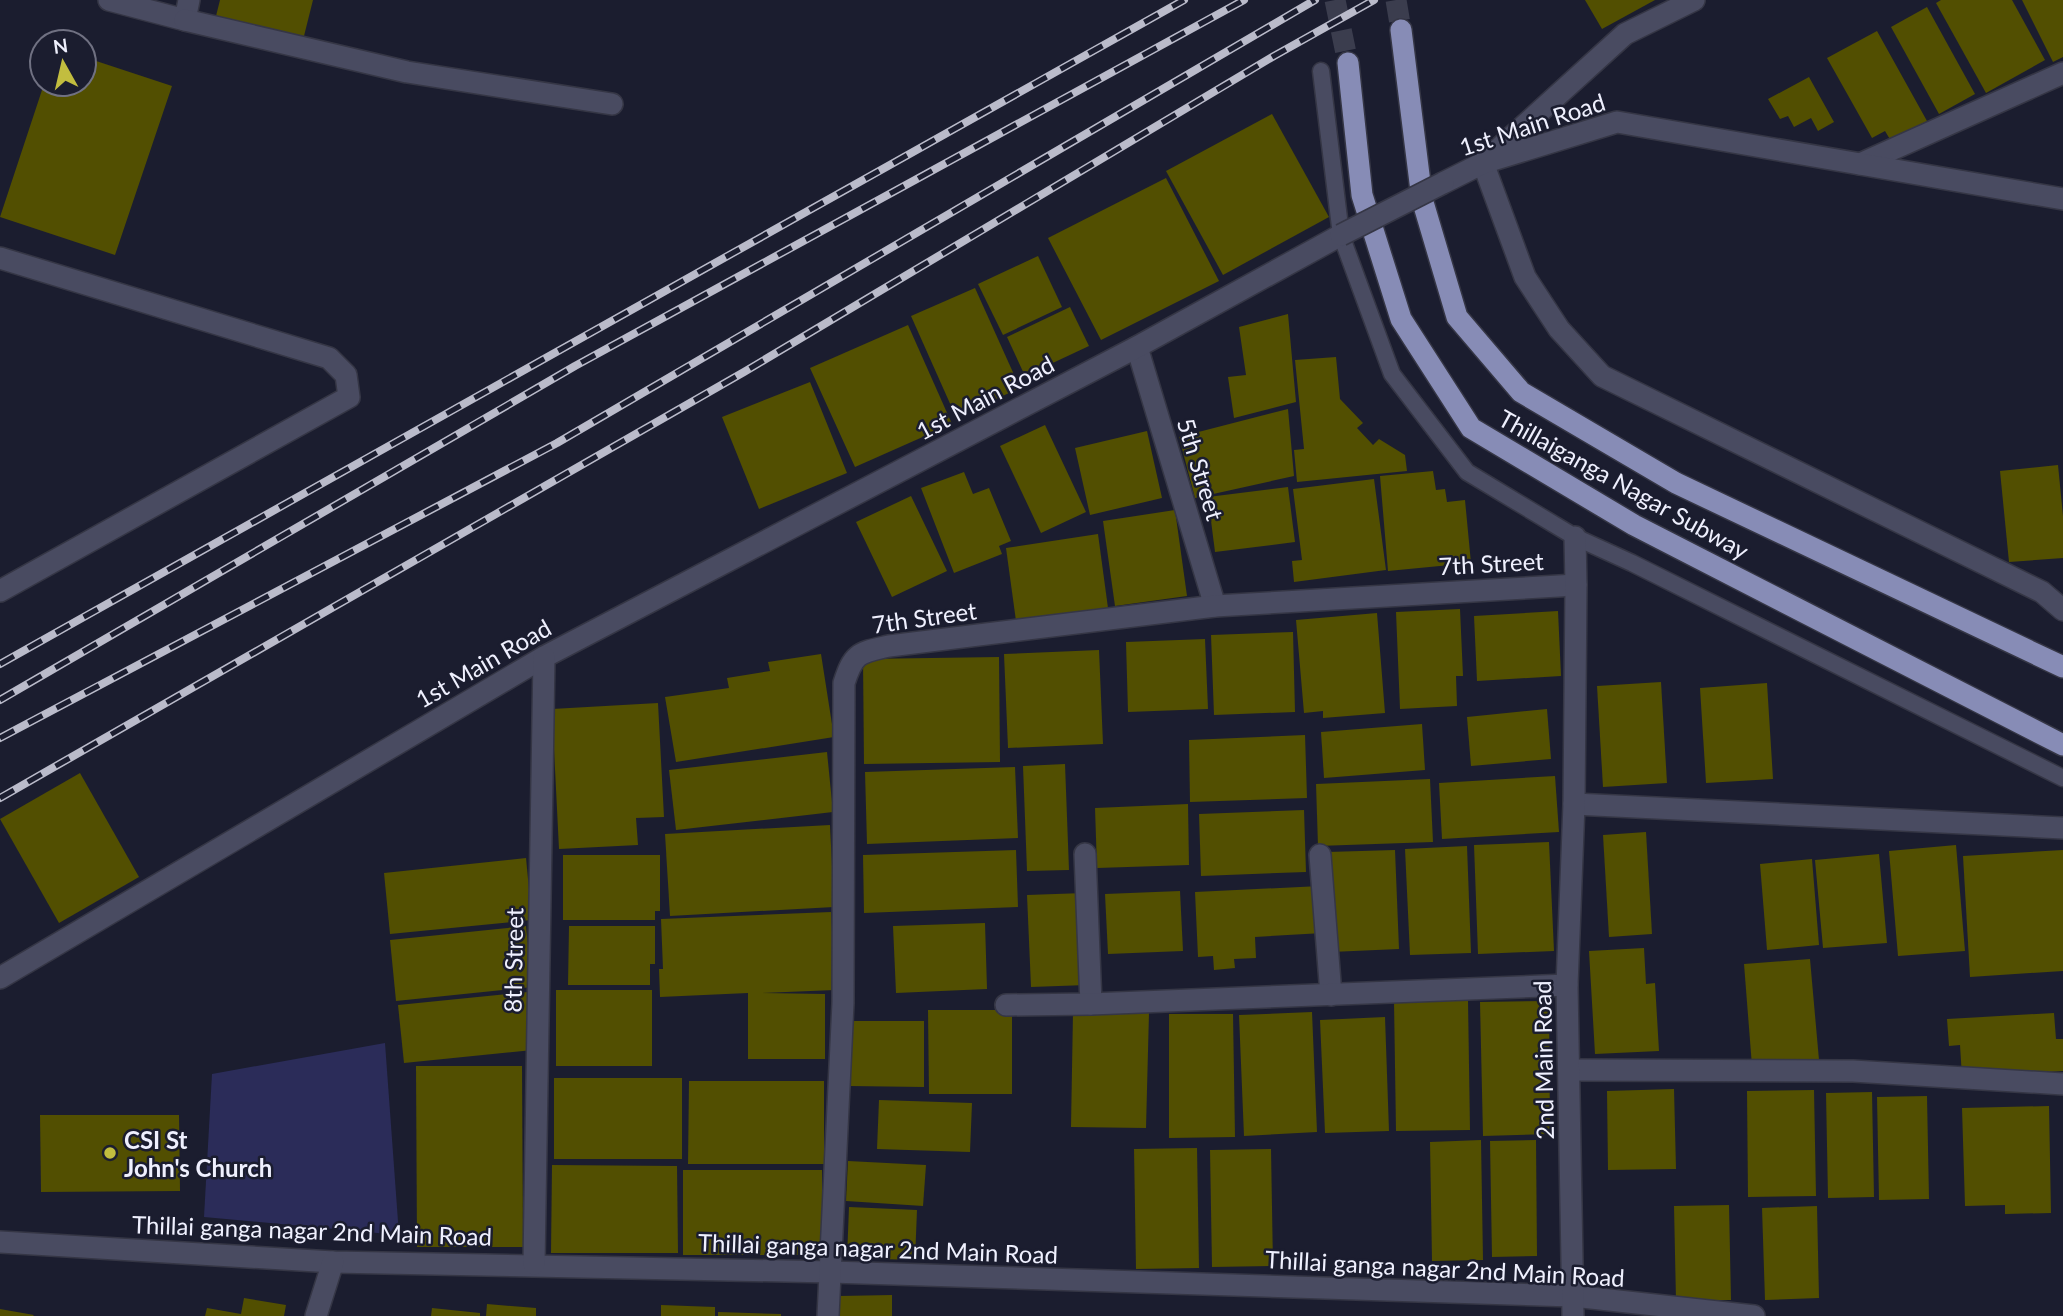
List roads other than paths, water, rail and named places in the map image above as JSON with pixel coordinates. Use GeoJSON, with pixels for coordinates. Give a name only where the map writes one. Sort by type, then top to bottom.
{"type":"FeatureCollection","features":[{"type":"Feature","properties":{"kind":"main road","name":"Thillaiganga Nagar Subway"},"geometry":{"type":"LineString","coordinates":[[1401,30],[1422,199],[1457,317],[1521,392],[1676,483],[2063,667]]}},
{"type":"Feature","properties":{"kind":"main road","name":"Thillaiganga Nagar Subway"},"geometry":{"type":"LineString","coordinates":[[1348,63],[1362,195],[1401,319],[1471,428],[1634,525],[2063,745]]}},
{"type":"Feature","properties":{"kind":"street"},"geometry":{"type":"LineString","coordinates":[[109,0],[187,10],[407,72],[611,104]]}},
{"type":"Feature","properties":{"kind":"street"},"geometry":{"type":"LineString","coordinates":[[1694,0],[1625,34],[1483,163],[1525,277],[1559,329],[1602,376],[2042,592],[2063,611]]}},
{"type":"Feature","properties":{"kind":"street"},"geometry":{"type":"LineString","coordinates":[[1860,164],[2063,73]]}},
{"type":"Feature","properties":{"kind":"street","name":"1st Main Road"},"geometry":{"type":"LineString","coordinates":[[0,978],[544,657],[1137,347],[1340,235],[1483,163],[1617,122],[2063,199]]}},
{"type":"Feature","properties":{"kind":"street"},"geometry":{"type":"LineString","coordinates":[[0,258],[329,358],[346,375],[349,397],[0,591]]}},
{"type":"Feature","properties":{"kind":"street","name":"5th Street"},"geometry":{"type":"LineString","coordinates":[[1137,347],[1215,606]]}},
{"type":"Feature","properties":{"kind":"street","name":"2nd Main Road"},"geometry":{"type":"LineString","coordinates":[[1573,1306],[1567,985],[1574,804],[1575,537]]}},
{"type":"Feature","properties":{"kind":"street","name":"7th Street"},"geometry":{"type":"LineString","coordinates":[[828,1316],[843,1003],[844,683],[851,662],[863,652],[889,646],[1215,606],[1576,585]]}},
{"type":"Feature","properties":{"kind":"street","name":"8th Street"},"geometry":{"type":"LineString","coordinates":[[534,1264],[544,657]]}},
{"type":"Feature","properties":{"kind":"street"},"geometry":{"type":"LineString","coordinates":[[1574,804],[2063,828]]}},
{"type":"Feature","properties":{"kind":"street"},"geometry":{"type":"LineString","coordinates":[[1085,854],[1091,1004]]}},
{"type":"Feature","properties":{"kind":"street"},"geometry":{"type":"LineString","coordinates":[[1320,855],[1331,995]]}},
{"type":"Feature","properties":{"kind":"street"},"geometry":{"type":"LineString","coordinates":[[1006,1005],[1567,985]]}},
{"type":"Feature","properties":{"kind":"street"},"geometry":{"type":"LineString","coordinates":[[1569,1070],[1853,1071],[2063,1084]]}},
{"type":"Feature","properties":{"kind":"street","name":"Thillai ganga nagar 2nd Main Road"},"geometry":{"type":"LineString","coordinates":[[0,1242],[333,1262],[831,1272],[1754,1316]]}},
{"type":"Feature","properties":{"kind":"street"},"geometry":{"type":"LineString","coordinates":[[316,1316],[333,1262]]}},
{"type":"Feature","properties":{"kind":"lane"},"geometry":{"type":"LineString","coordinates":[[1321,71],[1340,235],[1392,374],[1467,472],[1575,537],[2063,778]]}},
{"type":"Feature","properties":{"kind":"tunnel"},"geometry":{"type":"LineString","coordinates":[[1335,0],[1348,63]]}},
{"type":"Feature","properties":{"kind":"tunnel"},"geometry":{"type":"LineString","coordinates":[[1396,0],[1401,30]]}},
{"type":"Feature","properties":{"kind":"railway"},"geometry":{"type":"LineString","coordinates":[[0,664],[1184,0]]}},
{"type":"Feature","properties":{"kind":"railway"},"geometry":{"type":"LineString","coordinates":[[0,700],[575,366],[1244,0]]}},
{"type":"Feature","properties":{"kind":"railway"},"geometry":{"type":"LineString","coordinates":[[0,738],[557,443],[1315,0]]}},
{"type":"Feature","properties":{"kind":"railway"},"geometry":{"type":"LineString","coordinates":[[0,798],[744,372],[1274,56],[1374,0]]}},
{"type":"Feature","properties":{"kind":"place","name":"CSI St John's Church"},"geometry":{"type":"Point","coordinates":[110,1153]}}]}
